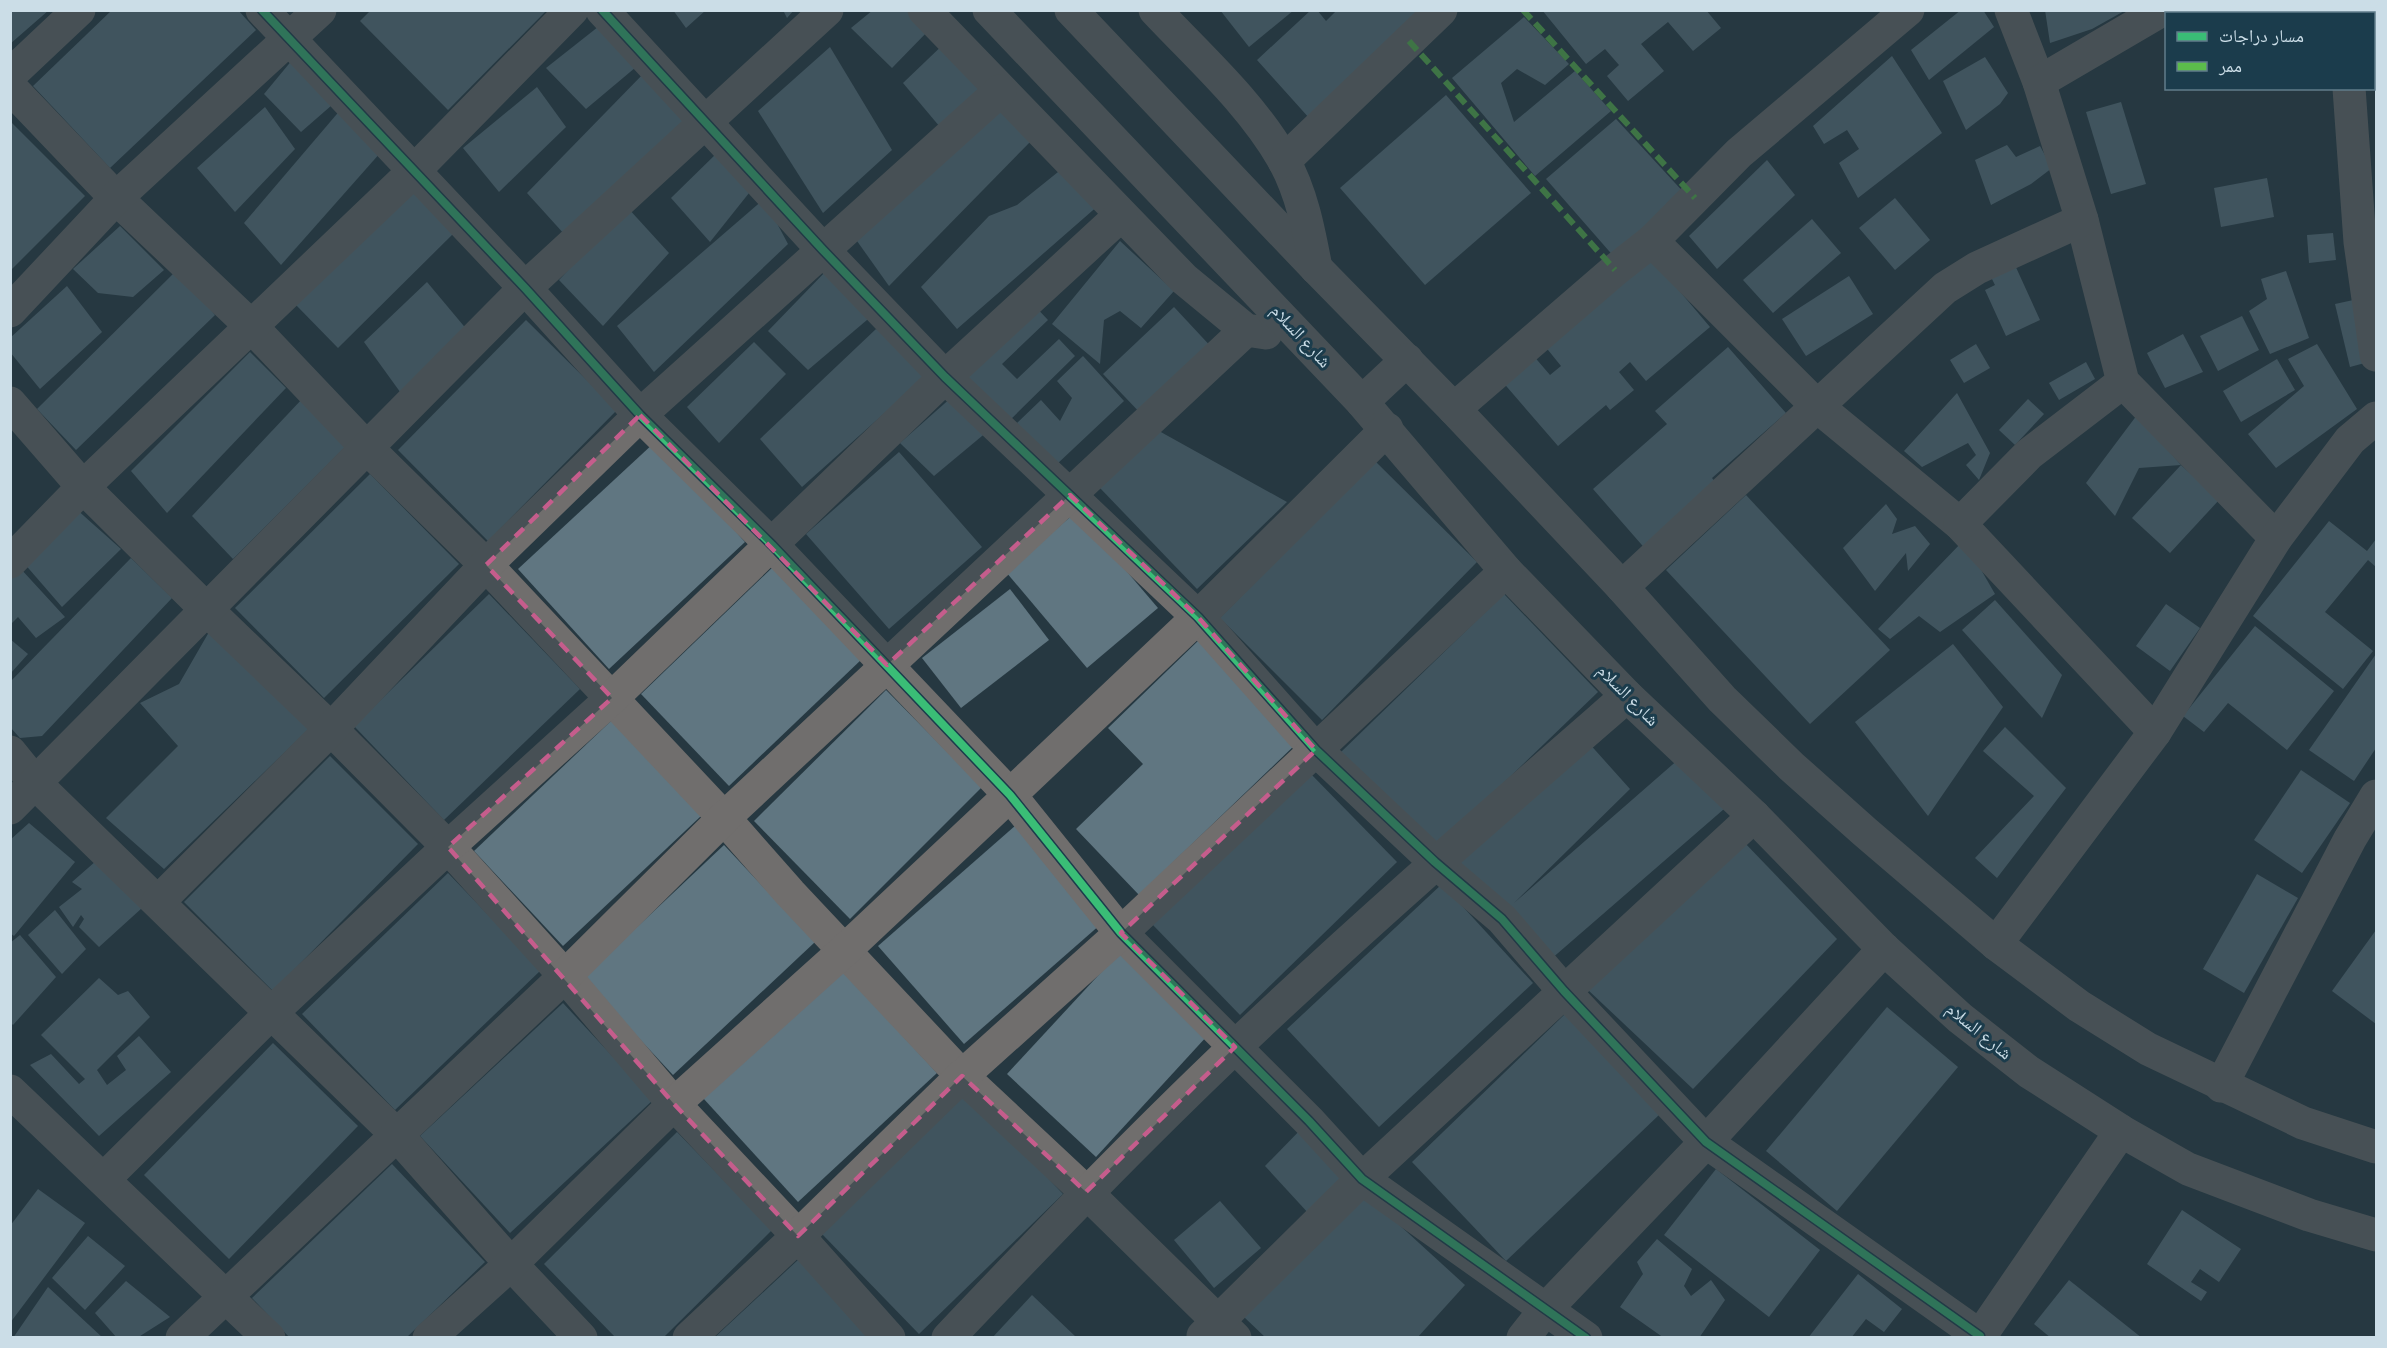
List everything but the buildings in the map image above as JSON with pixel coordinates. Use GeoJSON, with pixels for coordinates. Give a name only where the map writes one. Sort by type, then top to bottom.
{"type":"FeatureCollection","features":[{"type":"Feature","properties":{"kind":"street"},"geometry":{"type":"LineString","coordinates":[[10,75],[79,10]]}},
{"type":"Feature","properties":{"kind":"street"},"geometry":{"type":"LineString","coordinates":[[262,10],[525,288],[640,415],[772,545],[1010,795],[1121,933],[1309,1121],[1362,1179],[1586,1338]]}},
{"type":"Feature","properties":{"kind":"street"},"geometry":{"type":"LineString","coordinates":[[10,311],[116,198],[320,10]]}},
{"type":"Feature","properties":{"kind":"street"},"geometry":{"type":"LineString","coordinates":[[10,562],[84,487],[414,171],[572,10]]}},
{"type":"Feature","properties":{"kind":"street"},"geometry":{"type":"LineString","coordinates":[[602,10],[823,250],[945,377],[1198,617],[1316,750],[1435,862],[1502,920],[1564,991],[1706,1142],[1980,1337],[2121,1131]]}},
{"type":"Feature","properties":{"kind":"street"},"geometry":{"type":"LineString","coordinates":[[10,808],[525,288],[827,10]]}},
{"type":"Feature","properties":{"kind":"street"},"geometry":{"type":"LineString","coordinates":[[924,10],[1184,279],[1246,330],[1269,334],[1295,330]]}},
{"type":"Feature","properties":{"kind":"street","name":"شارع السلام"},"geometry":{"type":"LineString","coordinates":[[989,10],[1387,429],[1506,571],[1627,696],[1754,816],[1884,949],[1960,1018],[2029,1072],[2121,1131],[2188,1169],[2309,1215],[2376,1235]]}},
{"type":"Feature","properties":{"kind":"street"},"geometry":{"type":"LineString","coordinates":[[1071,10],[1316,268],[1454,409],[1622,588],[1722,699],[1792,767],[1996,944],[2079,1006],[2148,1049],[2221,1086],[2303,1123],[2376,1147]]}},
{"type":"Feature","properties":{"kind":"street"},"geometry":{"type":"LineString","coordinates":[[1155,10],[1253,113],[1284,161],[1305,212],[1316,268]]}},
{"type":"Feature","properties":{"kind":"street"},"geometry":{"type":"LineString","coordinates":[[1284,161],[1441,10]]}},
{"type":"Feature","properties":{"kind":"street"},"geometry":{"type":"LineString","coordinates":[[1454,409],[1652,241],[1739,153],[1908,10]]}},
{"type":"Feature","properties":{"kind":"street"},"geometry":{"type":"LineString","coordinates":[[2011,10],[2039,82],[2082,220],[2123,382],[2276,538]]}},
{"type":"Feature","properties":{"kind":"street"},"geometry":{"type":"LineString","coordinates":[[2039,82],[2162,10]]}},
{"type":"Feature","properties":{"kind":"street"},"geometry":{"type":"LineString","coordinates":[[10,87],[116,198],[252,327],[366,447],[486,565],[962,1076],[1086,1192],[1218,1332],[1362,1179],[1754,816]]}},
{"type":"Feature","properties":{"kind":"street"},"geometry":{"type":"LineString","coordinates":[[2349,90],[2360,242],[2376,355]]}},
{"type":"Feature","properties":{"kind":"street"},"geometry":{"type":"LineString","coordinates":[[158,902],[331,729],[486,565],[640,415],[1000,91]]}},
{"type":"Feature","properties":{"kind":"street"},"geometry":{"type":"LineString","coordinates":[[104,1179],[271,1013],[448,847],[612,698],[945,377],[1121,214]]}},
{"type":"Feature","properties":{"kind":"street"},"geometry":{"type":"LineString","coordinates":[[1622,588],[1945,288],[1977,268],[2082,220]]}},
{"type":"Feature","properties":{"kind":"street"},"geometry":{"type":"LineString","coordinates":[[1652,241],[1818,407],[1960,524],[2155,732]]}},
{"type":"Feature","properties":{"kind":"street"},"geometry":{"type":"LineString","coordinates":[[182,1338],[565,976],[724,818],[1246,330]]}},
{"type":"Feature","properties":{"kind":"street"},"geometry":{"type":"LineString","coordinates":[[1362,402],[1407,360]]}},
{"type":"Feature","properties":{"kind":"street"},"geometry":{"type":"LineString","coordinates":[[1960,524],[2029,454],[2123,382]]}},
{"type":"Feature","properties":{"kind":"street"},"geometry":{"type":"LineString","coordinates":[[10,403],[84,487],[448,847],[565,976],[674,1104],[798,1236],[889,1338]]}},
{"type":"Feature","properties":{"kind":"street"},"geometry":{"type":"LineString","coordinates":[[1996,944],[2155,732],[2276,538],[2344,447],[2376,418]]}},
{"type":"Feature","properties":{"kind":"street"},"geometry":{"type":"LineString","coordinates":[[429,1338],[511,1264],[674,1104],[845,950],[1198,617],[1387,429]]}},
{"type":"Feature","properties":{"kind":"street"},"geometry":{"type":"LineString","coordinates":[[689,1338],[798,1236],[962,1076],[1121,933],[1506,571]]}},
{"type":"Feature","properties":{"kind":"street"},"geometry":{"type":"LineString","coordinates":[[948,1338],[1086,1192],[1235,1047],[1435,862],[1627,696]]}},
{"type":"Feature","properties":{"kind":"street"},"geometry":{"type":"LineString","coordinates":[[10,752],[36,784],[397,1135],[580,1338]]}},
{"type":"Feature","properties":{"kind":"street"},"geometry":{"type":"LineString","coordinates":[[2221,1086],[2350,839],[2376,796]]}},
{"type":"Feature","properties":{"kind":"street"},"geometry":{"type":"LineString","coordinates":[[1523,1338],[1545,1310],[1706,1142],[1884,949]]}},
{"type":"Feature","properties":{"kind":"street"},"geometry":{"type":"LineString","coordinates":[[10,1092],[22,1112],[104,1179],[269,1338]]}},
{"type":"Feature","properties":{"kind":"highlighted area"},"geometry":{"type":"Polygon","coordinates":[[[640,415],[887,665],[1070,495],[1198,617],[1316,750],[1121,933],[1235,1047],[1086,1192],[962,1076],[798,1236],[674,1104],[448,847],[612,698],[486,565],[640,415]]]}},
{"type":"Feature","properties":{"kind":"marked path"},"geometry":{"type":"LineString","coordinates":[[1523,10],[1695,198]]}},
{"type":"Feature","properties":{"kind":"marked path"},"geometry":{"type":"LineString","coordinates":[[1409,41],[1615,270]]}},
{"type":"Feature","properties":{"kind":"cycle path"},"geometry":{"type":"LineString","coordinates":[[262,10],[525,288],[640,415],[772,545],[1010,795],[1121,933],[1309,1121],[1362,1179],[1586,1338]]}},
{"type":"Feature","properties":{"kind":"cycle path"},"geometry":{"type":"LineString","coordinates":[[602,10],[823,250],[945,377],[1198,617],[1316,750],[1435,862],[1502,919],[1564,991],[1706,1142],[1980,1336]]}}]}
